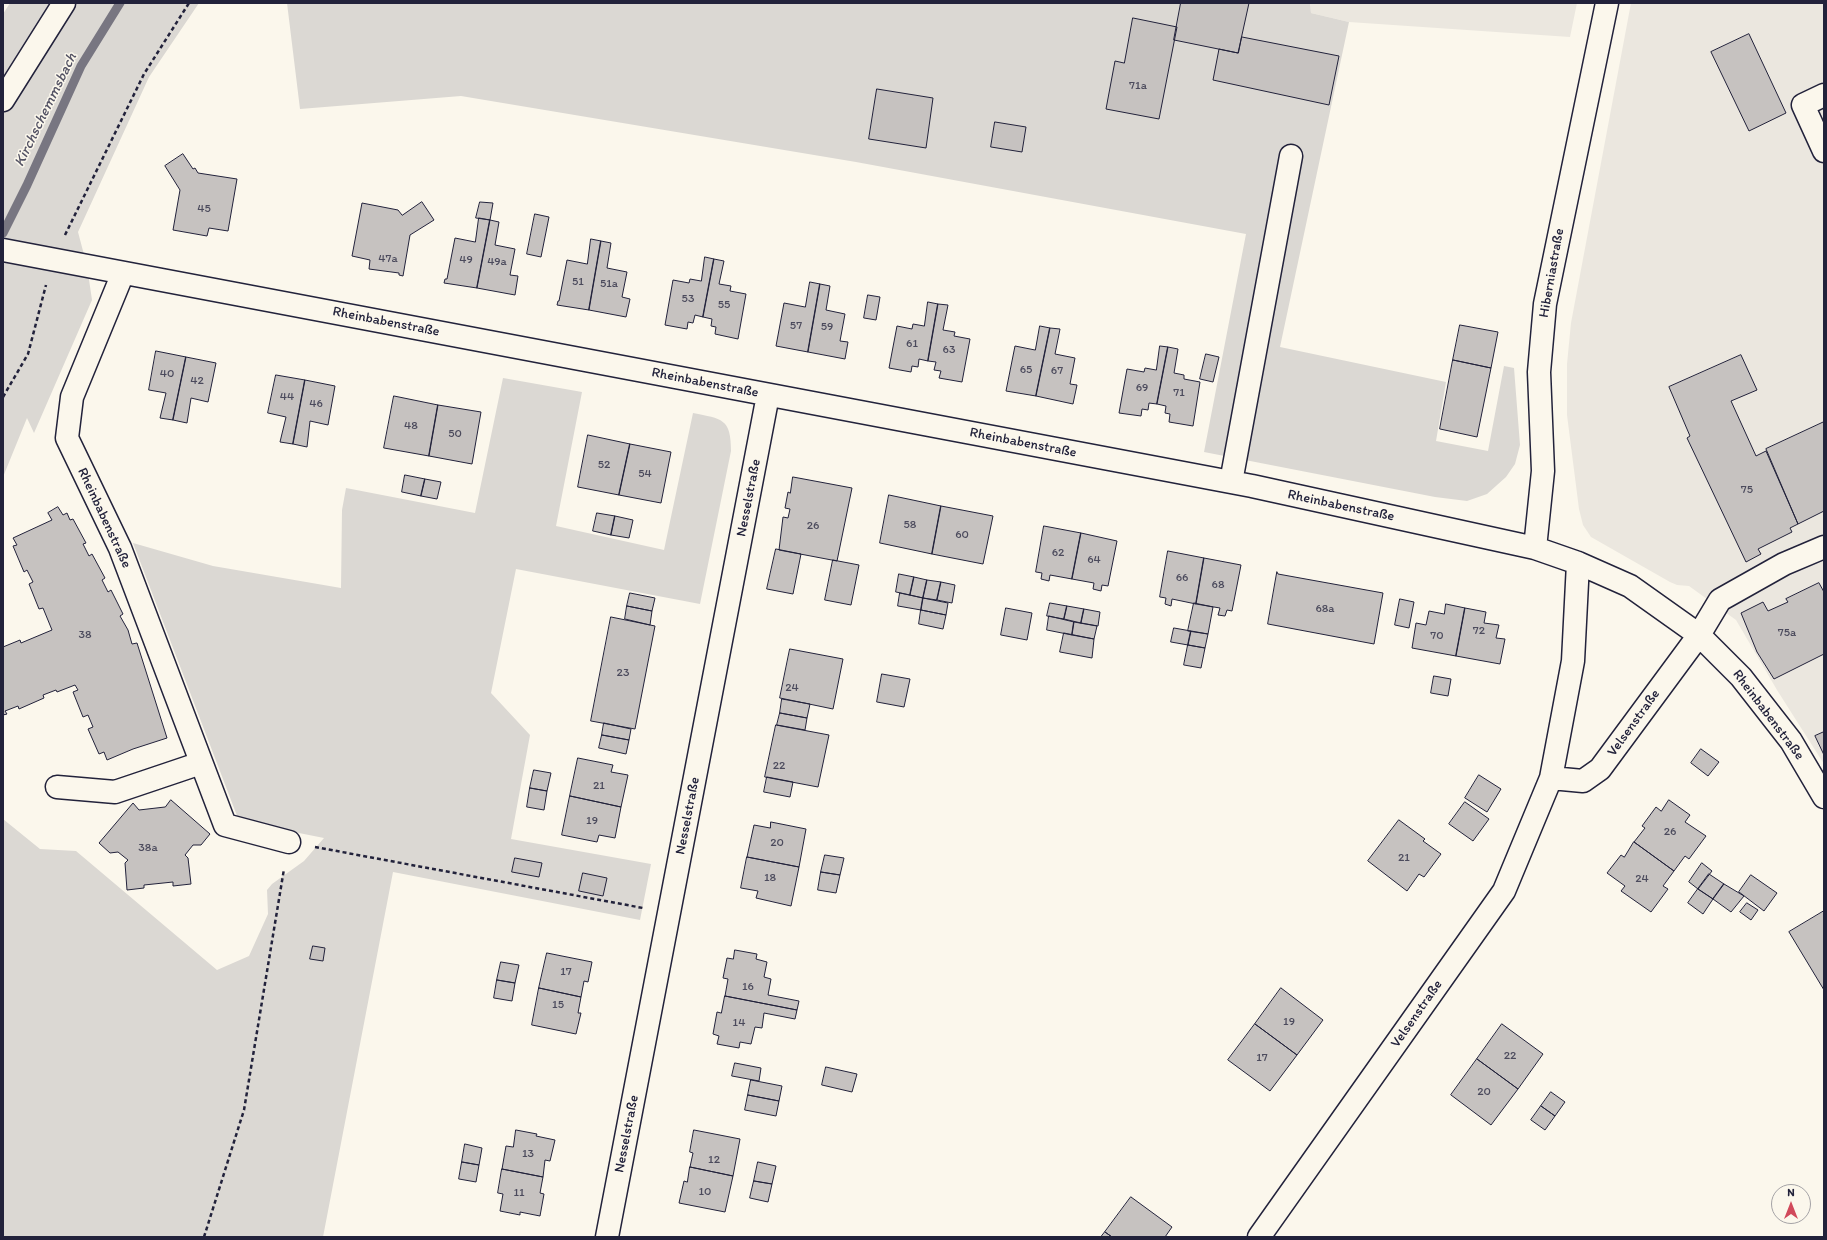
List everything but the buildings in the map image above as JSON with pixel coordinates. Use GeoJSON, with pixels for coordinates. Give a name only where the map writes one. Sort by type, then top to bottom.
{"type":"FeatureCollection","features":[{"type":"Feature","properties":{"kind":"street"},"geometry":{"type":"LineString","coordinates":[[3,100],[64,3]]}},
{"type":"Feature","properties":{"kind":"street","name":"Hiberniastraße"},"geometry":{"type":"LineString","coordinates":[[1536,548],[1543,471],[1539,372],[1544,304],[1607,3]]}},
{"type":"Feature","properties":{"kind":"street"},"geometry":{"type":"LineString","coordinates":[[1824,95],[1803,105],[1824,151]]}},
{"type":"Feature","properties":{"kind":"street"},"geometry":{"type":"LineString","coordinates":[[1231,482],[1291,156]]}},
{"type":"Feature","properties":{"kind":"street","name":"Rheinbabenstraße"},"geometry":{"type":"LineString","coordinates":[[3,250],[1231,482],[1536,548],[1578,563],[1630,586],[1699,634],[1746,682],[1791,741],[1824,797]]}},
{"type":"Feature","properties":{"kind":"street","name":"Rheinbabenstraße"},"geometry":{"type":"LineString","coordinates":[[124,273],[72,397],[67,438],[120,548],[225,825],[288,842]]}},
{"type":"Feature","properties":{"kind":"street","name":"Nesselstraße"},"geometry":{"type":"LineString","coordinates":[[607,1237],[768,395]]}},
{"type":"Feature","properties":{"kind":"street","name":"Velsenstraße"},"geometry":{"type":"LineString","coordinates":[[1551,778],[1583,781],[1600,769],[1699,634],[1720,600],[1784,564],[1824,547]]}},
{"type":"Feature","properties":{"kind":"street","name":"Velsenstraße"},"geometry":{"type":"LineString","coordinates":[[1259,1237],[1504,891],[1551,778],[1573,661],[1578,563]]}},
{"type":"Feature","properties":{"kind":"street"},"geometry":{"type":"LineString","coordinates":[[57,788],[115,792],[201,763]]}},
{"type":"Feature","properties":{"kind":"path"},"geometry":{"type":"LineString","coordinates":[[3,397],[28,354],[45,259],[144,74],[189,3]]}},
{"type":"Feature","properties":{"kind":"path"},"geometry":{"type":"LineString","coordinates":[[204,1237],[244,1110],[288,842],[670,913]]}},
{"type":"Feature","properties":{"kind":"shaded area"},"geometry":{"type":"Polygon","coordinates":[[[10,3],[199,3],[149,77],[78,232],[87,266],[92,300],[34,433],[27,418],[3,477],[3,14],[10,3]]]}},
{"type":"Feature","properties":{"kind":"shaded area"},"geometry":{"type":"Polygon","coordinates":[[[287,3],[1310,3],[1311,13],[1349,22],[1280,347],[1446,382],[1436,441],[1488,451],[1504,366],[1514,368],[1520,445],[1515,464],[1506,477],[1487,494],[1467,501],[1435,497],[1204,452],[1246,234],[856,162],[461,96],[300,109],[287,3]]]}},
{"type":"Feature","properties":{"kind":"shaded area"},"geometry":{"type":"Polygon","coordinates":[[[1310,3],[1577,3],[1570,37],[1349,22],[1311,13],[1310,3]]]}},
{"type":"Feature","properties":{"kind":"shaded area"},"geometry":{"type":"Polygon","coordinates":[[[1631,3],[1824,3],[1824,764],[1777,690],[1736,620],[1689,586],[1677,585],[1670,582],[1591,537],[1583,525],[1579,509],[1567,415],[1567,364],[1571,323],[1631,3]]]}},
{"type":"Feature","properties":{"kind":"shaded area"},"geometry":{"type":"Polygon","coordinates":[[[503,378],[582,392],[556,526],[664,550],[693,413],[718,419],[727,426],[729,432],[731,451],[700,604],[516,569],[491,693],[530,735],[511,839],[651,864],[640,920],[393,872],[323,1237],[3,1237],[3,819],[40,849],[76,851],[217,970],[249,956],[268,914],[267,890],[272,884],[304,861],[324,838],[239,821],[133,543],[213,566],[341,588],[342,510],[346,488],[475,513],[503,378]]]}},
{"type":"Feature","properties":{"kind":"waterway","name":"Kirchschemmsbach"},"geometry":{"type":"LineString","coordinates":[[3,233],[27,185],[81,66],[120,3]]}}]}
